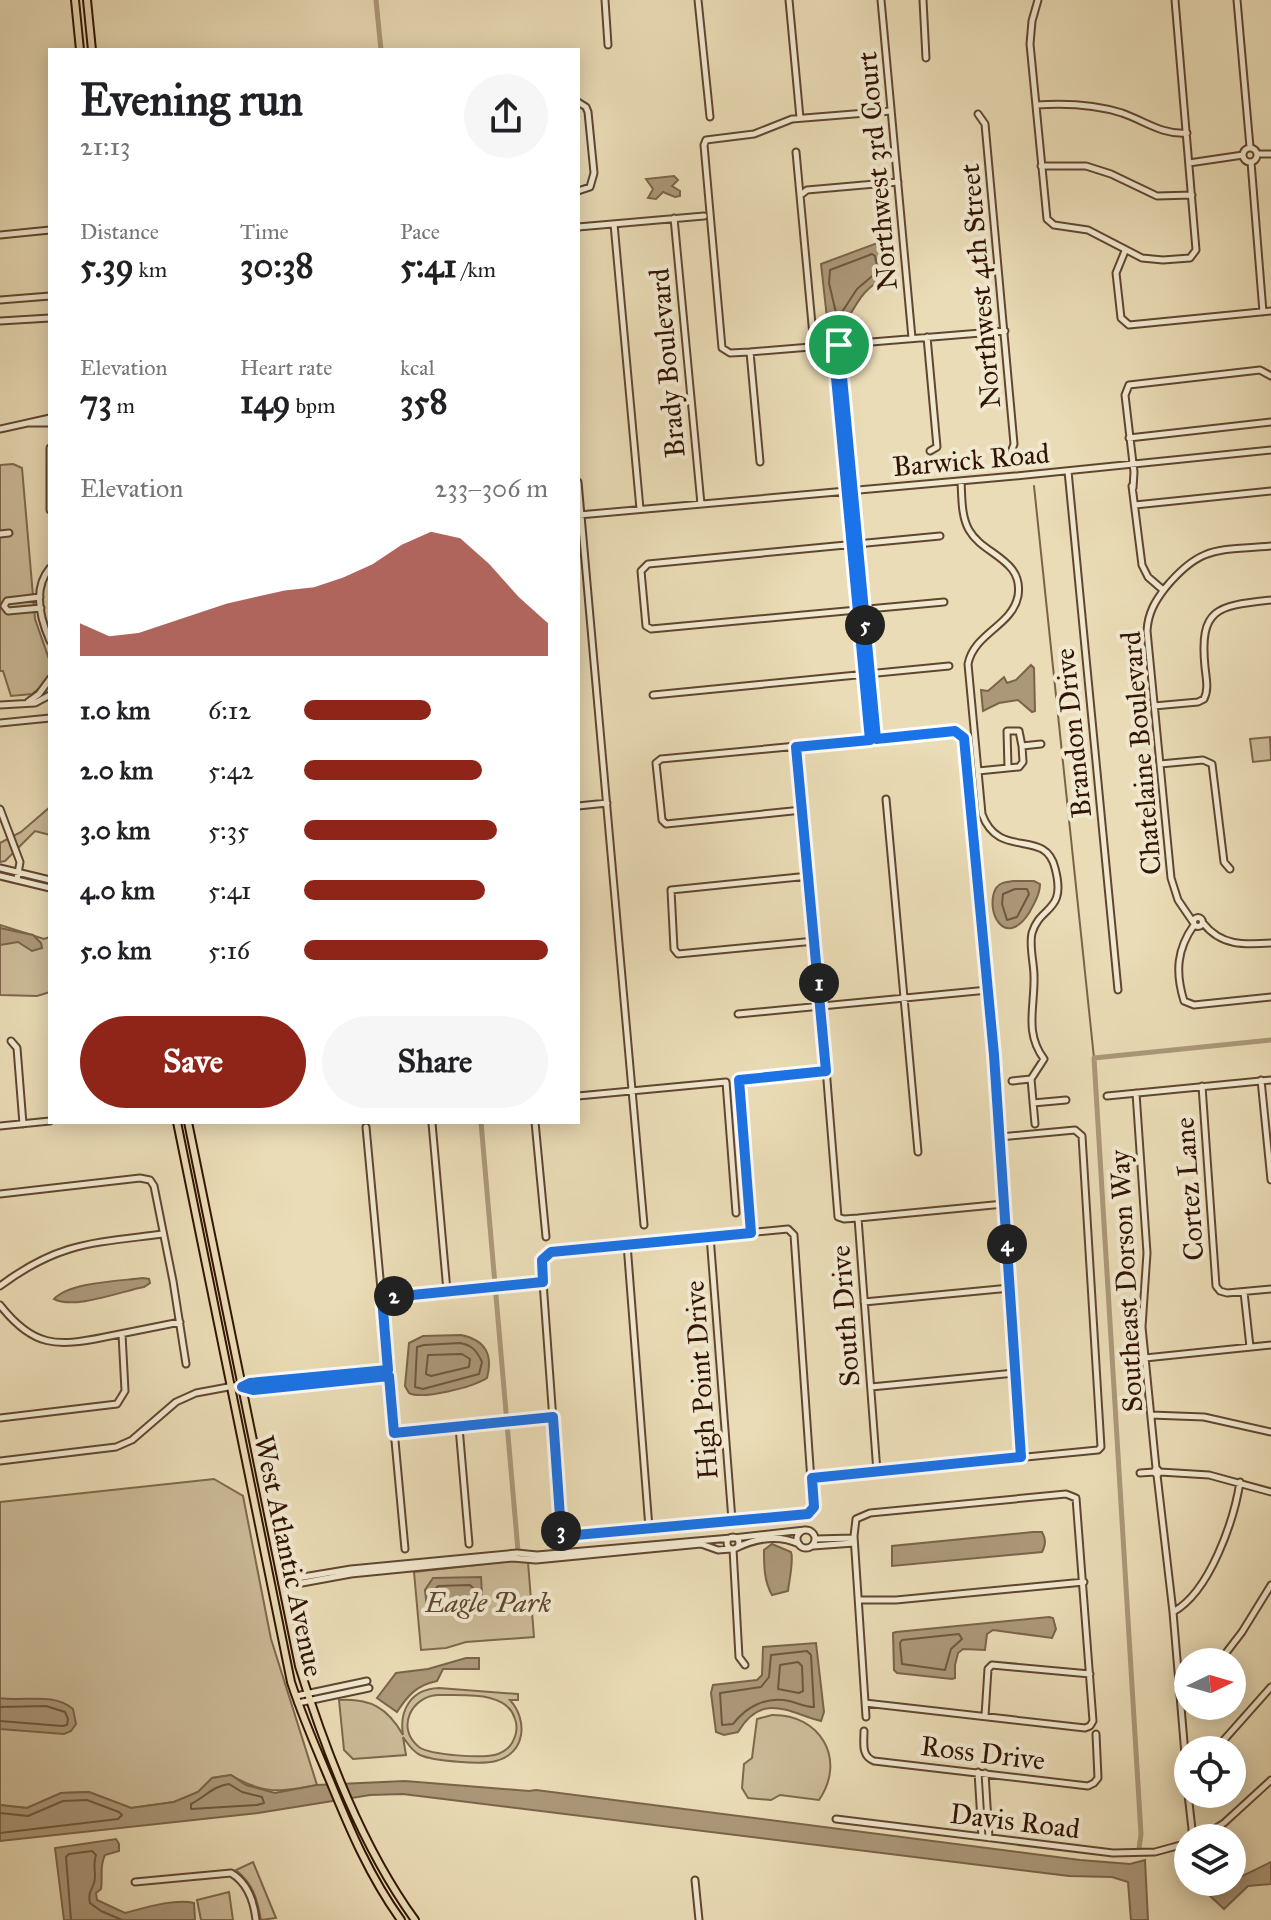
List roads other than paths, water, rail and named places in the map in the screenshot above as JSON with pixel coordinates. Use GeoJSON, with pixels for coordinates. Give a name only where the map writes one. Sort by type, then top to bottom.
{"type":"FeatureCollection","features":[{"type":"Feature","properties":{"kind":"main road"},"geometry":{"type":"LineString","coordinates":[[75,0],[80,48]]}},
{"type":"Feature","properties":{"kind":"main road"},"geometry":{"type":"LineString","coordinates":[[87,0],[92,48]]}},
{"type":"Feature","properties":{"kind":"main road","name":"West Atlantic Avenue"},"geometry":{"type":"LineString","coordinates":[[177,1124],[297,1700],[359,1849],[401,1920]]}},
{"type":"Feature","properties":{"kind":"main road","name":"West Atlantic Avenue"},"geometry":{"type":"LineString","coordinates":[[188,1124],[281,1580],[309,1696],[369,1844],[415,1920]]}},
{"type":"Feature","properties":{"kind":"main road"},"geometry":{"type":"LineString","coordinates":[[200,1237],[211,1235]]}},
{"type":"Feature","properties":{"kind":"main road"},"geometry":{"type":"LineString","coordinates":[[267,1564],[276,1578],[281,1580]]}},
{"type":"Feature","properties":{"kind":"street"},"geometry":{"type":"LineString","coordinates":[[605,0],[608,45]]}},
{"type":"Feature","properties":{"kind":"street"},"geometry":{"type":"LineString","coordinates":[[698,0],[710,117]]}},
{"type":"Feature","properties":{"kind":"street"},"geometry":{"type":"LineString","coordinates":[[789,0],[800,119]]}},
{"type":"Feature","properties":{"kind":"street","name":"Northwest 3rd Court"},"geometry":{"type":"LineString","coordinates":[[881,0],[912,338]]}},
{"type":"Feature","properties":{"kind":"street"},"geometry":{"type":"LineString","coordinates":[[923,0],[926,58]]}},
{"type":"Feature","properties":{"kind":"street"},"geometry":{"type":"LineString","coordinates":[[1038,0],[1030,33],[1049,222],[1088,230],[1125,251],[1153,260],[1187,258],[1193,256],[1196,250],[1175,0]]}},
{"type":"Feature","properties":{"kind":"street"},"geometry":{"type":"LineString","coordinates":[[1237,0],[1250,147]]}},
{"type":"Feature","properties":{"kind":"street"},"geometry":{"type":"LineString","coordinates":[[580,103],[588,112],[594,173],[591,184],[580,190]]}},
{"type":"Feature","properties":{"kind":"street"},"geometry":{"type":"LineString","coordinates":[[1036,105],[1096,106],[1124,114],[1167,133],[1187,133]]}},
{"type":"Feature","properties":{"kind":"street"},"geometry":{"type":"LineString","coordinates":[[891,111],[800,119],[754,134],[706,140],[707,215],[724,350],[730,353],[750,352],[1005,331]]}},
{"type":"Feature","properties":{"kind":"street","name":"Northwest 4th Street"},"geometry":{"type":"LineString","coordinates":[[978,114],[985,124],[1005,331],[1014,444],[1010,455]]}},
{"type":"Feature","properties":{"kind":"street"},"geometry":{"type":"LineString","coordinates":[[1250,147],[1258,154]]}},
{"type":"Feature","properties":{"kind":"street"},"geometry":{"type":"LineString","coordinates":[[1243,155],[1250,147]]}},
{"type":"Feature","properties":{"kind":"street"},"geometry":{"type":"LineString","coordinates":[[796,152],[814,346]]}},
{"type":"Feature","properties":{"kind":"street"},"geometry":{"type":"LineString","coordinates":[[1263,312],[1251,162],[1258,154],[1271,154]]}},
{"type":"Feature","properties":{"kind":"street"},"geometry":{"type":"LineString","coordinates":[[1189,163],[1243,155]]}},
{"type":"Feature","properties":{"kind":"street"},"geometry":{"type":"LineString","coordinates":[[1243,155],[1251,162]]}},
{"type":"Feature","properties":{"kind":"street"},"geometry":{"type":"LineString","coordinates":[[1041,166],[1086,166],[1157,196],[1192,195]]}},
{"type":"Feature","properties":{"kind":"street"},"geometry":{"type":"LineString","coordinates":[[802,194],[807,190],[898,182]]}},
{"type":"Feature","properties":{"kind":"street"},"geometry":{"type":"LineString","coordinates":[[580,227],[707,215]]}},
{"type":"Feature","properties":{"kind":"street","name":"Brady Boulevard"},"geometry":{"type":"LineString","coordinates":[[674,218],[701,504]]}},
{"type":"Feature","properties":{"kind":"street"},"geometry":{"type":"LineString","coordinates":[[614,224],[640,510]]}},
{"type":"Feature","properties":{"kind":"street"},"geometry":{"type":"LineString","coordinates":[[0,235],[48,230]]}},
{"type":"Feature","properties":{"kind":"street"},"geometry":{"type":"LineString","coordinates":[[1125,251],[1116,273],[1121,318],[1125,324],[1271,311]]}},
{"type":"Feature","properties":{"kind":"street"},"geometry":{"type":"LineString","coordinates":[[0,300],[48,296]]}},
{"type":"Feature","properties":{"kind":"street"},"geometry":{"type":"LineString","coordinates":[[0,321],[48,318]]}},
{"type":"Feature","properties":{"kind":"street"},"geometry":{"type":"LineString","coordinates":[[927,337],[937,447],[930,451]]}},
{"type":"Feature","properties":{"kind":"street"},"geometry":{"type":"LineString","coordinates":[[836,345],[873,740]]}},
{"type":"Feature","properties":{"kind":"street"},"geometry":{"type":"LineString","coordinates":[[750,352],[760,462]]}},
{"type":"Feature","properties":{"kind":"street"},"geometry":{"type":"LineString","coordinates":[[1269,374],[1131,384],[1126,388],[1133,488],[1142,565],[1148,577],[1163,590],[1182,568],[1200,555],[1271,546]]}},
{"type":"Feature","properties":{"kind":"street"},"geometry":{"type":"LineString","coordinates":[[0,429],[48,421]]}},
{"type":"Feature","properties":{"kind":"street"},"geometry":{"type":"LineString","coordinates":[[1129,438],[1271,422]]}},
{"type":"Feature","properties":{"kind":"street","name":"Barwick Road"},"geometry":{"type":"LineString","coordinates":[[580,515],[1271,450]]}},
{"type":"Feature","properties":{"kind":"street","name":"Brandon Drive"},"geometry":{"type":"LineString","coordinates":[[1068,471],[1118,990]]}},
{"type":"Feature","properties":{"kind":"street"},"geometry":{"type":"LineString","coordinates":[[961,481],[968,527],[980,543],[1006,561],[1018,584],[1018,596],[1012,611],[979,641],[969,658],[982,814],[989,828],[1008,843],[1025,843],[1043,849],[1054,863],[1056,872],[1056,899],[1035,926],[1032,938],[1034,979],[1031,1027],[1038,1051],[1044,1059],[1031,1079],[1035,1124]]}},
{"type":"Feature","properties":{"kind":"street"},"geometry":{"type":"LineString","coordinates":[[1135,505],[1271,491]]}},
{"type":"Feature","properties":{"kind":"street"},"geometry":{"type":"LineString","coordinates":[[580,515],[644,1225]]}},
{"type":"Feature","properties":{"kind":"street"},"geometry":{"type":"LineString","coordinates":[[0,534],[9,533]]}},
{"type":"Feature","properties":{"kind":"street"},"geometry":{"type":"LineString","coordinates":[[940,536],[648,564],[641,571],[646,626],[651,629],[944,602]]}},
{"type":"Feature","properties":{"kind":"street"},"geometry":{"type":"LineString","coordinates":[[48,571],[41,582],[40,597],[48,634]]}},
{"type":"Feature","properties":{"kind":"street","name":"Chatelaine Boulevard"},"geometry":{"type":"LineString","coordinates":[[1163,590],[1151,609],[1147,624],[1172,886],[1187,912],[1222,939],[1237,944],[1271,943]]}},
{"type":"Feature","properties":{"kind":"street"},"geometry":{"type":"LineString","coordinates":[[40,597],[7,601],[2,606],[8,611],[41,608]]}},
{"type":"Feature","properties":{"kind":"street"},"geometry":{"type":"LineString","coordinates":[[20,600],[21,610]]}},
{"type":"Feature","properties":{"kind":"street"},"geometry":{"type":"LineString","coordinates":[[1154,706],[1204,699],[1207,690],[1203,639],[1208,622],[1216,612],[1228,606],[1271,600]]}},
{"type":"Feature","properties":{"kind":"street"},"geometry":{"type":"LineString","coordinates":[[653,695],[949,666]]}},
{"type":"Feature","properties":{"kind":"street"},"geometry":{"type":"LineString","coordinates":[[27,703],[48,682]]}},
{"type":"Feature","properties":{"kind":"street"},"geometry":{"type":"LineString","coordinates":[[0,705],[39,702],[48,696]]}},
{"type":"Feature","properties":{"kind":"street"},"geometry":{"type":"LineString","coordinates":[[0,723],[48,718]]}},
{"type":"Feature","properties":{"kind":"street"},"geometry":{"type":"LineString","coordinates":[[802,810],[666,824],[662,820],[656,763],[661,759],[955,731],[964,738],[1000,1137],[1021,1457]]}},
{"type":"Feature","properties":{"kind":"street"},"geometry":{"type":"LineString","coordinates":[[978,771],[1008,768],[1022,766],[1019,731],[1007,731],[1008,768]]}},
{"type":"Feature","properties":{"kind":"street"},"geometry":{"type":"LineString","coordinates":[[1022,746],[1041,744]]}},
{"type":"Feature","properties":{"kind":"street","name":"South Drive"},"geometry":{"type":"LineString","coordinates":[[796,747],[837,1213],[840,1219],[858,1218],[877,1472]]}},
{"type":"Feature","properties":{"kind":"street"},"geometry":{"type":"LineString","coordinates":[[1160,764],[1203,760],[1212,764],[1224,862],[1230,869]]}},
{"type":"Feature","properties":{"kind":"street"},"geometry":{"type":"LineString","coordinates":[[886,799],[918,1152]]}},
{"type":"Feature","properties":{"kind":"street"},"geometry":{"type":"LineString","coordinates":[[580,806],[607,803]]}},
{"type":"Feature","properties":{"kind":"street"},"geometry":{"type":"LineString","coordinates":[[0,809],[20,862],[18,876]]}},
{"type":"Feature","properties":{"kind":"street"},"geometry":{"type":"LineString","coordinates":[[0,868],[48,887]]}},
{"type":"Feature","properties":{"kind":"street"},"geometry":{"type":"LineString","coordinates":[[0,876],[48,880]]}},
{"type":"Feature","properties":{"kind":"street"},"geometry":{"type":"LineString","coordinates":[[809,876],[671,890],[674,949],[678,954],[815,941]]}},
{"type":"Feature","properties":{"kind":"street"},"geometry":{"type":"LineString","coordinates":[[1199,924],[1187,934],[1180,949],[1183,998],[1187,1003],[1194,1005],[1271,997]]}},
{"type":"Feature","properties":{"kind":"street"},"geometry":{"type":"LineString","coordinates":[[738,1014],[988,990]]}},
{"type":"Feature","properties":{"kind":"street"},"geometry":{"type":"LineString","coordinates":[[11,1041],[17,1048],[23,1124]]}},
{"type":"Feature","properties":{"kind":"street"},"geometry":{"type":"LineString","coordinates":[[751,1233],[739,1080],[826,1071]]}},
{"type":"Feature","properties":{"kind":"street"},"geometry":{"type":"LineString","coordinates":[[1012,1081],[1031,1079]]}},
{"type":"Feature","properties":{"kind":"street"},"geometry":{"type":"LineString","coordinates":[[1261,1080],[1271,1180]]}},
{"type":"Feature","properties":{"kind":"street"},"geometry":{"type":"LineString","coordinates":[[1107,1096],[1271,1080]]}},
{"type":"Feature","properties":{"kind":"street"},"geometry":{"type":"LineString","coordinates":[[580,1096],[726,1082],[736,1213]]}},
{"type":"Feature","properties":{"kind":"street","name":"Cortez Lane"},"geometry":{"type":"LineString","coordinates":[[1202,1086],[1215,1282],[1217,1289],[1227,1293],[1244,1292]]}},
{"type":"Feature","properties":{"kind":"street","name":"Southeast Dorson Way"},"geometry":{"type":"LineString","coordinates":[[1136,1093],[1147,1253],[1142,1324],[1176,1648]]}},
{"type":"Feature","properties":{"kind":"street"},"geometry":{"type":"LineString","coordinates":[[1033,1103],[1066,1100]]}},
{"type":"Feature","properties":{"kind":"street"},"geometry":{"type":"LineString","coordinates":[[0,1126],[48,1121]]}},
{"type":"Feature","properties":{"kind":"street"},"geometry":{"type":"LineString","coordinates":[[432,1124],[447,1291]]}},
{"type":"Feature","properties":{"kind":"street"},"geometry":{"type":"LineString","coordinates":[[535,1124],[546,1237]]}},
{"type":"Feature","properties":{"kind":"street"},"geometry":{"type":"LineString","coordinates":[[366,1127],[405,1549]]}},
{"type":"Feature","properties":{"kind":"street"},"geometry":{"type":"LineString","coordinates":[[812,1478],[1098,1450],[1102,1443],[1081,1132],[1000,1137]]}},
{"type":"Feature","properties":{"kind":"street"},"geometry":{"type":"LineString","coordinates":[[0,1194],[140,1178],[152,1183],[186,1364]]}},
{"type":"Feature","properties":{"kind":"street"},"geometry":{"type":"LineString","coordinates":[[858,1218],[1004,1204]]}},
{"type":"Feature","properties":{"kind":"street"},"geometry":{"type":"LineString","coordinates":[[788,1229],[794,1235],[814,1507],[811,1513],[568,1537],[561,1531],[542,1260],[551,1252],[751,1233],[788,1229]]}},
{"type":"Feature","properties":{"kind":"street"},"geometry":{"type":"LineString","coordinates":[[0,1286],[30,1265],[60,1251],[85,1244],[163,1234]]}},
{"type":"Feature","properties":{"kind":"street","name":"High Point Drive"},"geometry":{"type":"LineString","coordinates":[[710,1236],[732,1520]]}},
{"type":"Feature","properties":{"kind":"street"},"geometry":{"type":"LineString","coordinates":[[627,1244],[649,1528]]}},
{"type":"Feature","properties":{"kind":"street"},"geometry":{"type":"LineString","coordinates":[[382,1298],[543,1282]]}},
{"type":"Feature","properties":{"kind":"street"},"geometry":{"type":"LineString","coordinates":[[864,1302],[1010,1288]]}},
{"type":"Feature","properties":{"kind":"street"},"geometry":{"type":"LineString","coordinates":[[1250,1347],[1244,1292],[1271,1289]]}},
{"type":"Feature","properties":{"kind":"street"},"geometry":{"type":"LineString","coordinates":[[0,1305],[21,1329],[48,1342],[74,1344],[180,1322]]}},
{"type":"Feature","properties":{"kind":"street"},"geometry":{"type":"LineString","coordinates":[[0,1418],[110,1406],[120,1401],[124,1395],[122,1334]]}},
{"type":"Feature","properties":{"kind":"street"},"geometry":{"type":"LineString","coordinates":[[1145,1358],[1271,1345]]}},
{"type":"Feature","properties":{"kind":"street"},"geometry":{"type":"LineString","coordinates":[[0,1460],[116,1447],[132,1440],[176,1402],[196,1393],[242,1387],[250,1383],[388,1373]]}},
{"type":"Feature","properties":{"kind":"street"},"geometry":{"type":"LineString","coordinates":[[871,1387],[1015,1373]]}},
{"type":"Feature","properties":{"kind":"street"},"geometry":{"type":"LineString","coordinates":[[1151,1415],[1204,1417],[1271,1432]]}},
{"type":"Feature","properties":{"kind":"street"},"geometry":{"type":"LineString","coordinates":[[394,1433],[553,1417]]}},
{"type":"Feature","properties":{"kind":"street"},"geometry":{"type":"LineString","coordinates":[[459,1427],[469,1544]]}},
{"type":"Feature","properties":{"kind":"street"},"geometry":{"type":"LineString","coordinates":[[1140,1473],[1192,1473],[1240,1482],[1271,1492]]}},
{"type":"Feature","properties":{"kind":"street"},"geometry":{"type":"LineString","coordinates":[[1173,1612],[1197,1588],[1214,1561],[1233,1518],[1240,1482]]}},
{"type":"Feature","properties":{"kind":"street"},"geometry":{"type":"LineString","coordinates":[[865,1703],[1085,1728],[1090,1726],[1093,1721],[1076,1498],[1066,1494],[870,1513],[856,1519],[858,1630],[866,1717]]}},
{"type":"Feature","properties":{"kind":"street"},"geometry":{"type":"LineString","coordinates":[[281,1580],[291,1585],[351,1574],[438,1564],[805,1530],[812,1533],[814,1543]]}},
{"type":"Feature","properties":{"kind":"street"},"geometry":{"type":"LineString","coordinates":[[799,1544],[797,1537],[805,1530]]}},
{"type":"Feature","properties":{"kind":"street"},"geometry":{"type":"LineString","coordinates":[[438,1564],[701,1544],[718,1550],[733,1549],[755,1540],[780,1537],[805,1548],[814,1543],[854,1540]]}},
{"type":"Feature","properties":{"kind":"street"},"geometry":{"type":"LineString","coordinates":[[732,1538],[727,1542],[733,1549],[739,1657],[745,1665]]}},
{"type":"Feature","properties":{"kind":"street"},"geometry":{"type":"LineString","coordinates":[[859,1600],[896,1600],[1084,1582]]}},
{"type":"Feature","properties":{"kind":"street"},"geometry":{"type":"LineString","coordinates":[[1230,1648],[1271,1585]]}},
{"type":"Feature","properties":{"kind":"street"},"geometry":{"type":"LineString","coordinates":[[985,1716],[988,1669],[992,1665],[1090,1674]]}},
{"type":"Feature","properties":{"kind":"street"},"geometry":{"type":"LineString","coordinates":[[297,1700],[367,1681]]}},
{"type":"Feature","properties":{"kind":"street"},"geometry":{"type":"LineString","coordinates":[[1227,1736],[1271,1687]]}},
{"type":"Feature","properties":{"kind":"street"},"geometry":{"type":"LineString","coordinates":[[309,1696],[369,1688]]}},
{"type":"Feature","properties":{"kind":"street","name":"Ross Drive"},"geometry":{"type":"LineString","coordinates":[[864,1731],[866,1756],[874,1761],[1088,1786],[1097,1781],[1096,1734]]}},
{"type":"Feature","properties":{"kind":"street"},"geometry":{"type":"LineString","coordinates":[[982,1773],[985,1838]]}},
{"type":"Feature","properties":{"kind":"street"},"geometry":{"type":"LineString","coordinates":[[1222,1824],[1271,1780]]}},
{"type":"Feature","properties":{"kind":"street","name":"Davis Road"},"geometry":{"type":"LineString","coordinates":[[836,1819],[1113,1853],[1155,1852],[1174,1847]]}},
{"type":"Feature","properties":{"kind":"street"},"geometry":{"type":"LineString","coordinates":[[359,1849],[369,1844]]}},
{"type":"Feature","properties":{"kind":"street"},"geometry":{"type":"LineString","coordinates":[[135,1882],[231,1873],[245,1884],[256,1920]]}},
{"type":"Feature","properties":{"kind":"street"},"geometry":{"type":"LineString","coordinates":[[695,1880],[699,1920]]}},
{"type":"Feature","properties":{"kind":"water"},"geometry":{"type":"Polygon","coordinates":[[[674,176],[678,180],[672,186],[680,191],[680,196],[663,192],[656,199],[648,198],[653,189],[646,179],[674,176]]]}},
{"type":"Feature","properties":{"kind":"water"},"geometry":{"type":"Polygon","coordinates":[[[880,242],[890,279],[869,288],[846,322],[827,318],[821,264],[880,242]]]}},
{"type":"Feature","properties":{"kind":"water"},"geometry":{"type":"Polygon","coordinates":[[[1031,665],[1034,668],[1035,711],[1032,712],[1018,700],[999,703],[983,711],[981,690],[988,691],[1004,677],[1007,683],[1016,680],[1031,665]]]}},
{"type":"Feature","properties":{"kind":"water"},"geometry":{"type":"Polygon","coordinates":[[[1013,881],[1034,881],[1040,884],[1040,888],[1029,913],[1012,928],[999,923],[993,897],[998,886],[1013,881]]]}},
{"type":"Feature","properties":{"kind":"water"},"geometry":{"type":"Polygon","coordinates":[[[0,928],[33,935],[42,948],[32,951],[18,942],[0,945],[0,928]]]}},
{"type":"Feature","properties":{"kind":"water"},"geometry":{"type":"Polygon","coordinates":[[[149,1279],[150,1283],[98,1299],[63,1302],[54,1299],[61,1293],[83,1286],[149,1279]]]}},
{"type":"Feature","properties":{"kind":"water"},"geometry":{"type":"Polygon","coordinates":[[[423,1336],[470,1337],[486,1350],[489,1362],[487,1378],[448,1392],[425,1395],[409,1393],[405,1386],[409,1343],[423,1336]]]}},
{"type":"Feature","properties":{"kind":"water"},"geometry":{"type":"Polygon","coordinates":[[[1042,1532],[1045,1542],[1042,1552],[892,1566],[892,1546],[1042,1532]]]}},
{"type":"Feature","properties":{"kind":"water"},"geometry":{"type":"Polygon","coordinates":[[[772,1544],[791,1552],[792,1560],[788,1591],[772,1595],[764,1568],[764,1550],[772,1544]]]}},
{"type":"Feature","properties":{"kind":"water"},"geometry":{"type":"Polygon","coordinates":[[[481,1577],[483,1612],[461,1606],[427,1608],[425,1590],[433,1578],[481,1577]]]}},
{"type":"Feature","properties":{"kind":"water"},"geometry":{"type":"Polygon","coordinates":[[[1053,1618],[1056,1629],[1052,1638],[993,1630],[987,1634],[985,1650],[963,1649],[958,1653],[955,1678],[897,1673],[894,1670],[893,1633],[1053,1618]]]}},
{"type":"Feature","properties":{"kind":"water"},"geometry":{"type":"Polygon","coordinates":[[[816,1643],[824,1712],[821,1721],[787,1710],[767,1708],[747,1719],[738,1732],[724,1735],[716,1732],[711,1693],[713,1685],[757,1680],[762,1675],[763,1647],[816,1643]]]}},
{"type":"Feature","properties":{"kind":"water"},"geometry":{"type":"Polygon","coordinates":[[[466,1658],[479,1658],[479,1669],[443,1669],[437,1681],[414,1692],[397,1712],[377,1698],[396,1673],[428,1669],[466,1658]]]}},
{"type":"Feature","properties":{"kind":"water"},"geometry":{"type":"Polygon","coordinates":[[[0,1698],[57,1701],[73,1709],[76,1724],[64,1734],[0,1729],[0,1698]]]}},
{"type":"Feature","properties":{"kind":"water"},"geometry":{"type":"Polygon","coordinates":[[[231,1775],[246,1785],[275,1793],[317,1785],[405,1781],[536,1790],[1080,1860],[1130,1864],[1145,1860],[1148,1920],[1131,1920],[1128,1882],[1112,1877],[1069,1876],[403,1794],[370,1795],[258,1813],[0,1841],[0,1805],[27,1808],[61,1793],[89,1792],[131,1808],[174,1802],[198,1792],[212,1778],[231,1775]]]}},
{"type":"Feature","properties":{"kind":"water"},"geometry":{"type":"Polygon","coordinates":[[[116,1839],[119,1851],[105,1855],[103,1859],[97,1900],[125,1913],[169,1903],[194,1903],[195,1920],[64,1920],[55,1848],[116,1839]]]}},
{"type":"Feature","properties":{"kind":"water"},"geometry":{"type":"Polygon","coordinates":[[[1271,1862],[1271,1884],[1246,1888],[1246,1874],[1271,1862]]]}},
{"type":"Feature","properties":{"kind":"water"},"geometry":{"type":"Polygon","coordinates":[[[1210,1896],[1238,1896],[1224,1909],[1210,1896]]]}},
{"type":"Feature","properties":{"kind":"waterway"},"geometry":{"type":"LineString","coordinates":[[376,0],[381,48]]}},
{"type":"Feature","properties":{"kind":"waterway"},"geometry":{"type":"LineString","coordinates":[[1034,486],[1094,1058]]}},
{"type":"Feature","properties":{"kind":"waterway"},"geometry":{"type":"LineString","coordinates":[[1139,1849],[1141,1834],[1094,1058],[1271,1040]]}},
{"type":"Feature","properties":{"kind":"waterway"},"geometry":{"type":"LineString","coordinates":[[481,1124],[518,1551]]}},
{"type":"Feature","properties":{"kind":"park label","name":"Eagle Park"},"geometry":{"type":"Point","coordinates":[488,1602]}}]}
